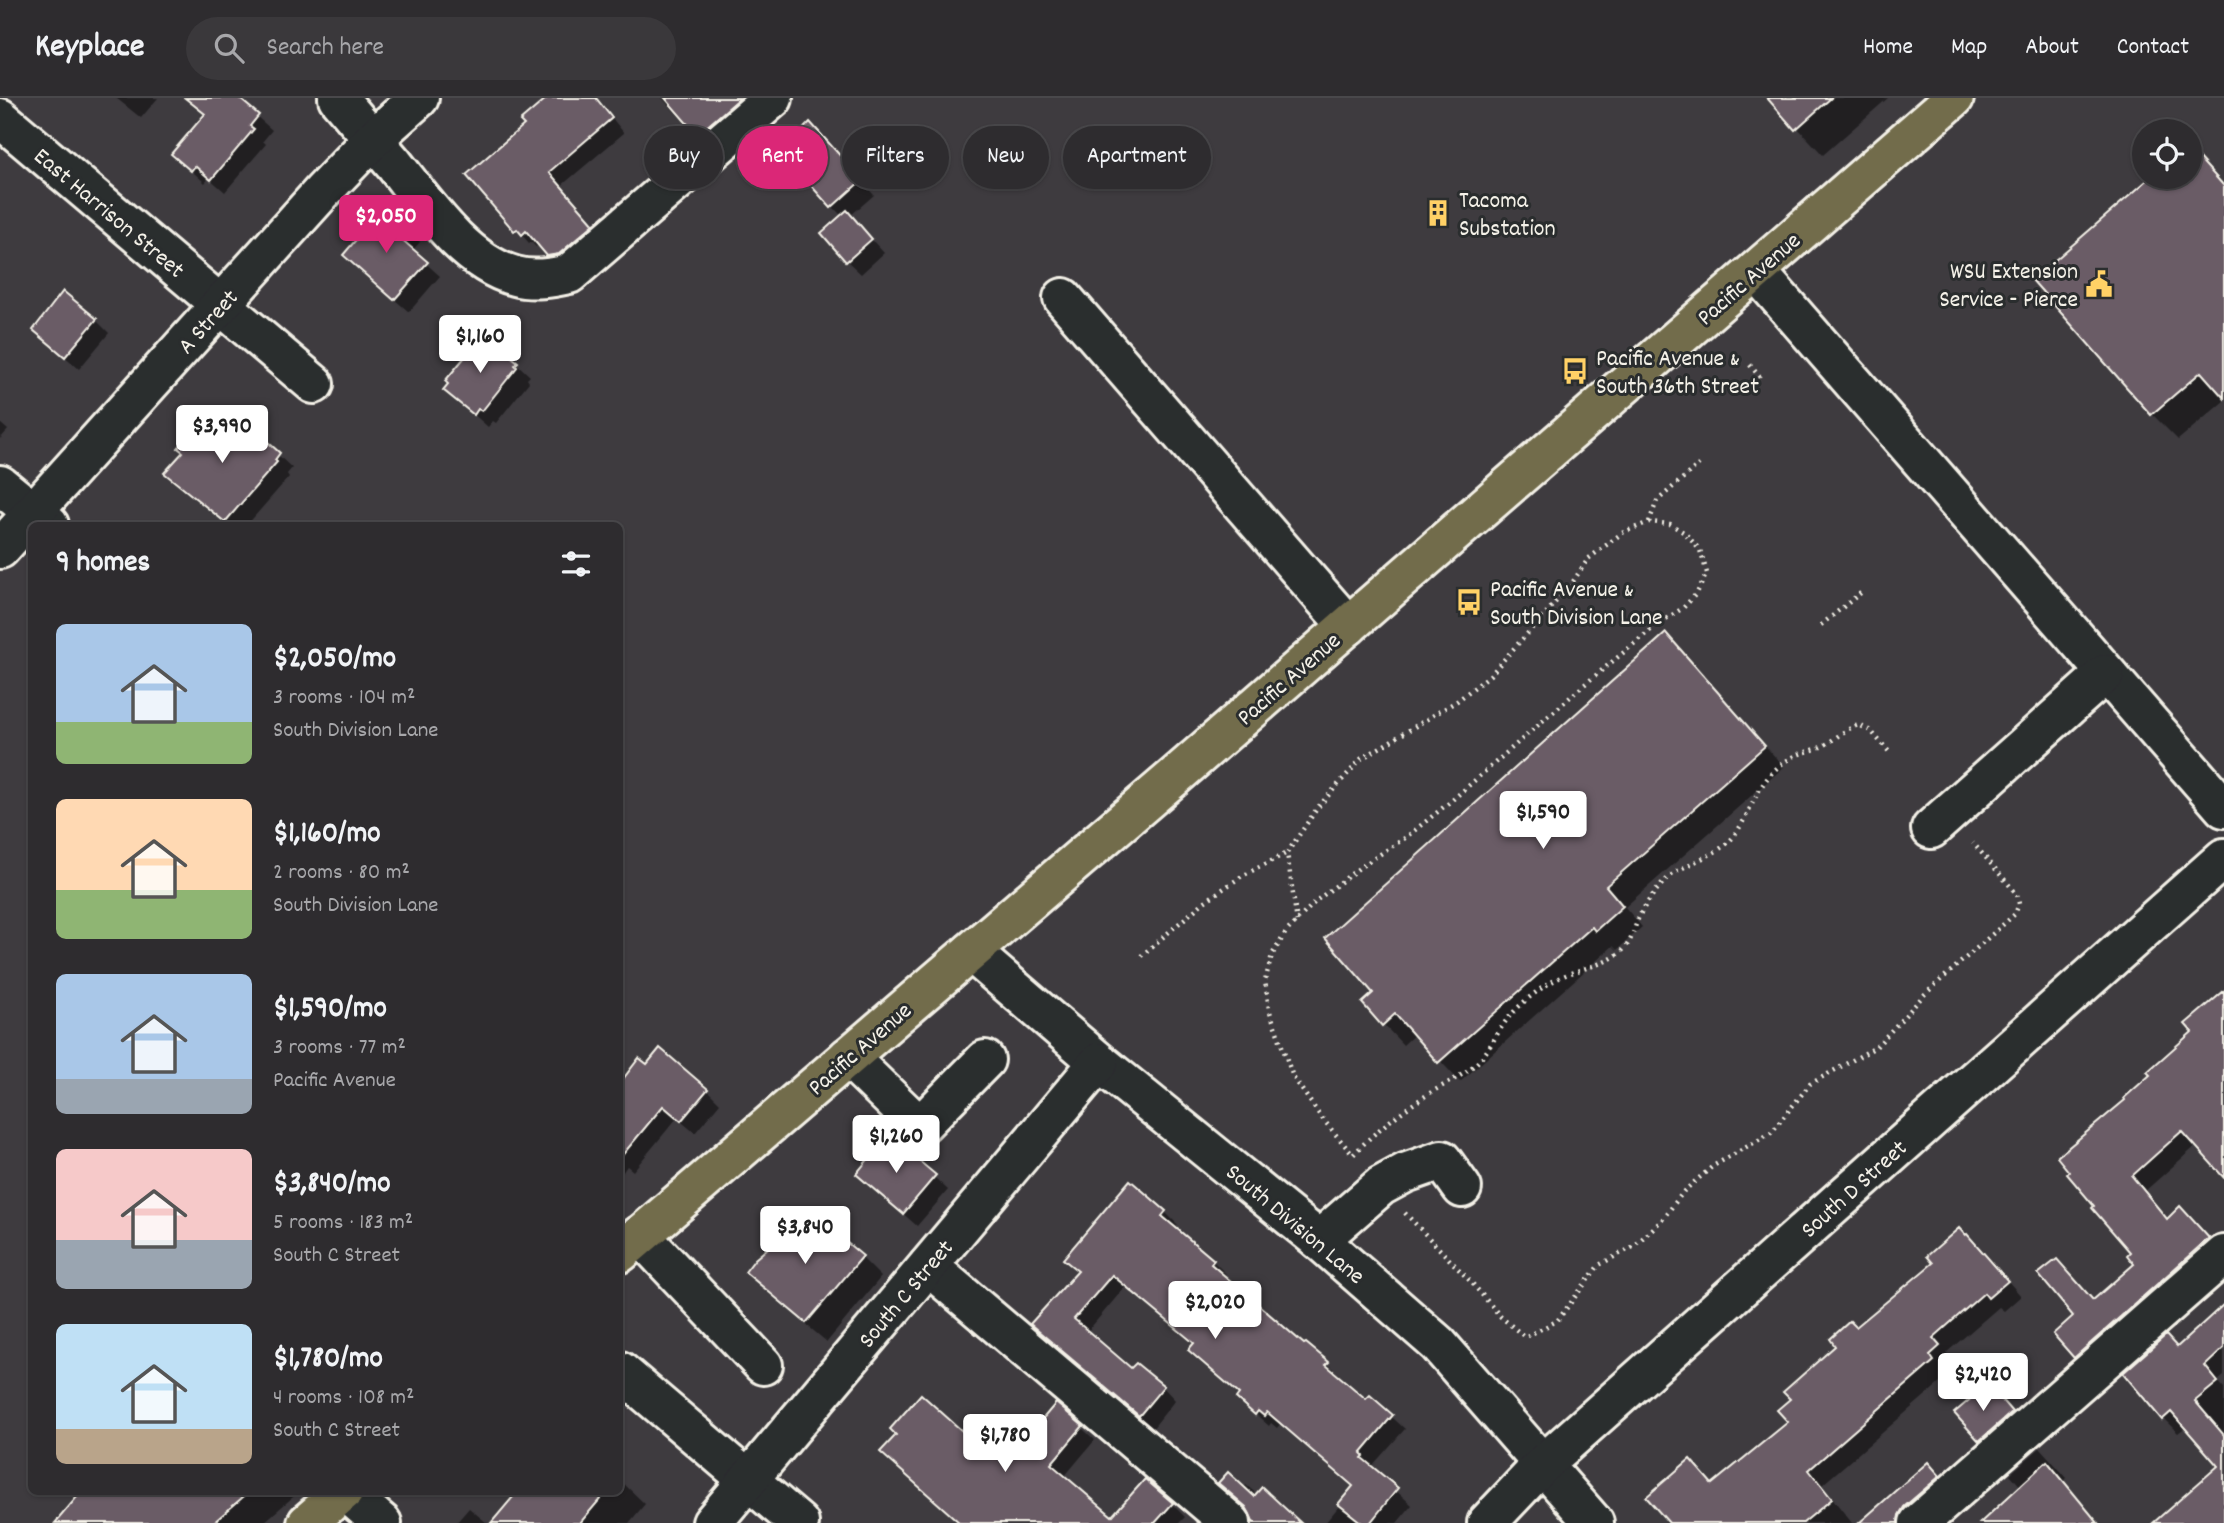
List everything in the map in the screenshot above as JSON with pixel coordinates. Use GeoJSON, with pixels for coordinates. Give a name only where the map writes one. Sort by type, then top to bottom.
{"type":"FeatureCollection","features":[{"type":"Feature","properties":{"kind":"main road","name":"Pacific Avenue"},"geometry":{"type":"LineString","coordinates":[[630,1245],[1348,626],[1954,98]]}},
{"type":"Feature","properties":{"kind":"main road"},"geometry":{"type":"LineString","coordinates":[[307,1523],[339,1495]]}},
{"type":"Feature","properties":{"kind":"street"},"geometry":{"type":"LineString","coordinates":[[338,98],[435,216],[475,254],[513,276],[540,279],[569,274],[773,98]]}},
{"type":"Feature","properties":{"kind":"street","name":"A Street"},"geometry":{"type":"LineString","coordinates":[[41,518],[220,306],[322,192],[373,139],[419,98]]}},
{"type":"Feature","properties":{"kind":"street","name":"East Harrison Street"},"geometry":{"type":"LineString","coordinates":[[0,118],[314,384]]}},
{"type":"Feature","properties":{"kind":"street"},"geometry":{"type":"LineString","coordinates":[[1756,271],[2224,808]]}},
{"type":"Feature","properties":{"kind":"street"},"geometry":{"type":"LineString","coordinates":[[1063,298],[1348,626]]}},
{"type":"Feature","properties":{"kind":"street"},"geometry":{"type":"LineString","coordinates":[[0,485],[41,518]]}},
{"type":"Feature","properties":{"kind":"street","name":"A Street"},"geometry":{"type":"LineString","coordinates":[[0,549],[28,528]]}},
{"type":"Feature","properties":{"kind":"street"},"geometry":{"type":"LineString","coordinates":[[1931,829],[2105,674]]}},
{"type":"Feature","properties":{"kind":"street","name":"South D Street"},"geometry":{"type":"LineString","coordinates":[[1487,1523],[1542,1465],[2224,858]]}},
{"type":"Feature","properties":{"kind":"street","name":"South Division Lane"},"geometry":{"type":"LineString","coordinates":[[971,952],[1099,1062],[1319,1240],[1438,1344],[1594,1523]]}},
{"type":"Feature","properties":{"kind":"street"},"geometry":{"type":"LineString","coordinates":[[848,1057],[909,1116],[923,1123],[985,1060]]}},
{"type":"Feature","properties":{"kind":"street","name":"South C Street"},"geometry":{"type":"LineString","coordinates":[[712,1523],[1099,1062]]}},
{"type":"Feature","properties":{"kind":"street"},"geometry":{"type":"LineString","coordinates":[[1319,1240],[1381,1186],[1405,1172],[1442,1160],[1462,1188]]}},
{"type":"Feature","properties":{"kind":"street"},"geometry":{"type":"LineString","coordinates":[[630,1245],[763,1365]]}},
{"type":"Feature","properties":{"kind":"street"},"geometry":{"type":"LineString","coordinates":[[1919,1523],[2224,1255]]}},
{"type":"Feature","properties":{"kind":"street"},"geometry":{"type":"LineString","coordinates":[[928,1266],[1231,1523]]}},
{"type":"Feature","properties":{"kind":"street"},"geometry":{"type":"LineString","coordinates":[[623,1374],[799,1523]]}},
{"type":"Feature","properties":{"kind":"street"},"geometry":{"type":"LineString","coordinates":[[349,1495],[382,1523]]}},
{"type":"Feature","properties":{"kind":"path"},"geometry":{"type":"LineString","coordinates":[[1750,365],[1763,381]]}},
{"type":"Feature","properties":{"kind":"path"},"geometry":{"type":"LineString","coordinates":[[1649,522],[1657,501],[1699,464]]}},
{"type":"Feature","properties":{"kind":"path"},"geometry":{"type":"LineString","coordinates":[[1141,956],[1204,902],[1242,876],[1287,853],[1318,807],[1362,759],[1457,701],[1490,675],[1570,586],[1588,559],[1622,533],[1649,522],[1670,524],[1685,533],[1700,550],[1707,573],[1697,593],[1683,608],[1658,624],[1584,685],[1450,802],[1405,838],[1317,900],[1286,932],[1272,955],[1265,981],[1269,1009],[1293,1077],[1321,1117],[1353,1155],[1369,1137],[1393,1119],[1429,1093],[1454,1081],[1475,1066],[1496,1040],[1509,1017],[1537,993],[1556,979],[1613,958],[1623,949],[1633,936],[1640,915],[1669,877],[1719,850],[1733,837],[1761,785],[1773,770],[1794,756],[1822,747],[1849,728],[1859,725],[1871,731],[1891,754]]}},
{"type":"Feature","properties":{"kind":"path"},"geometry":{"type":"LineString","coordinates":[[1821,625],[1863,591]]}},
{"type":"Feature","properties":{"kind":"path"},"geometry":{"type":"LineString","coordinates":[[1381,1186],[1501,1317],[1525,1337],[1557,1321],[1576,1292],[1600,1265],[1633,1247],[1662,1220],[1684,1191],[1713,1166],[1771,1133],[1810,1084],[1876,1047],[1924,995],[2015,914],[2019,904],[2017,894],[1973,843]]}},
{"type":"Feature","properties":{"kind":"path"},"geometry":{"type":"LineString","coordinates":[[1287,853],[1297,922]]}},
{"type":"Feature","properties":{"kind":"building"},"geometry":{"type":"Polygon","coordinates":[[[185,98],[239,98],[259,115],[250,126],[254,129],[211,180],[195,166],[191,171],[171,154],[205,114],[185,98]]]}},
{"type":"Feature","properties":{"kind":"building"},"geometry":{"type":"Polygon","coordinates":[[[547,98],[596,98],[612,118],[549,172],[594,224],[559,254],[547,256],[526,231],[522,235],[517,229],[514,231],[466,175],[524,125],[520,121],[547,98]]]}},
{"type":"Feature","properties":{"kind":"building"},"geometry":{"type":"Polygon","coordinates":[[[665,98],[740,98],[707,126],[689,126],[665,98]]]}},
{"type":"Feature","properties":{"kind":"building"},"geometry":{"type":"Polygon","coordinates":[[[1767,98],[1831,98],[1795,130],[1767,98]]]}},
{"type":"Feature","properties":{"kind":"building"},"geometry":{"type":"Polygon","coordinates":[[[828,142],[842,158],[842,189],[852,189],[831,208],[814,189],[828,189],[828,142]]]}},
{"type":"Feature","properties":{"kind":"building"},"geometry":{"type":"Polygon","coordinates":[[[2202,161],[2224,186],[2224,398],[2201,372],[2151,415],[2032,280],[2137,189],[2202,189],[2202,161]]]}},
{"type":"Feature","properties":{"kind":"building"},"geometry":{"type":"Polygon","coordinates":[[[384,207],[408,227],[399,237],[428,262],[394,300],[343,255],[384,207]]]}},
{"type":"Feature","properties":{"kind":"building"},"geometry":{"type":"Polygon","coordinates":[[[847,210],[872,239],[846,262],[821,233],[847,210]]]}},
{"type":"Feature","properties":{"kind":"building"},"geometry":{"type":"Polygon","coordinates":[[[63,291],[97,319],[65,357],[33,330],[63,291]]]}},
{"type":"Feature","properties":{"kind":"building"},"geometry":{"type":"Polygon","coordinates":[[[484,334],[518,362],[515,365],[517,367],[482,411],[478,409],[474,415],[443,390],[448,384],[445,381],[484,334]]]}},
{"type":"Feature","properties":{"kind":"building"},"geometry":{"type":"Polygon","coordinates":[[[214,413],[242,438],[251,427],[280,453],[275,460],[277,462],[225,522],[164,473],[183,452],[178,448],[205,417],[208,420],[214,413]]]}},
{"type":"Feature","properties":{"kind":"building"},"geometry":{"type":"Polygon","coordinates":[[[1666,633],[1765,746],[1606,886],[1623,906],[1595,931],[1592,927],[1438,1063],[1395,1014],[1382,1026],[1362,1003],[1373,993],[1325,938],[1666,633]]]}},
{"type":"Feature","properties":{"kind":"building"},"geometry":{"type":"Polygon","coordinates":[[[2224,991],[2224,1178],[2182,1131],[2132,1176],[2167,1219],[2180,1206],[2209,1238],[2074,1358],[2053,1334],[2073,1316],[2038,1274],[2057,1259],[2093,1300],[2134,1264],[2127,1255],[2130,1252],[2092,1208],[2094,1206],[2067,1174],[2069,1172],[2057,1157],[2125,1100],[2124,1098],[2150,1075],[2147,1072],[2192,1032],[2185,1024],[2224,991]]]}},
{"type":"Feature","properties":{"kind":"building"},"geometry":{"type":"Polygon","coordinates":[[[660,1048],[708,1089],[681,1121],[663,1106],[623,1154],[623,1079],[639,1058],[647,1064],[660,1048]]]}},
{"type":"Feature","properties":{"kind":"building"},"geometry":{"type":"Polygon","coordinates":[[[888,1135],[936,1175],[903,1214],[856,1174],[888,1135]]]}},
{"type":"Feature","properties":{"kind":"building"},"geometry":{"type":"Polygon","coordinates":[[[1130,1180],[1166,1211],[1162,1216],[1214,1260],[1211,1264],[1304,1344],[1329,1362],[1326,1365],[1366,1399],[1370,1395],[1393,1415],[1361,1453],[1364,1456],[1362,1458],[1398,1488],[1370,1523],[1362,1523],[1338,1504],[1353,1486],[1267,1412],[1264,1416],[1258,1411],[1255,1415],[1236,1398],[1239,1394],[1188,1350],[1194,1343],[1112,1275],[1074,1319],[1131,1368],[1136,1363],[1164,1386],[1139,1416],[1030,1324],[1078,1271],[1063,1259],[1130,1180]]]}},
{"type":"Feature","properties":{"kind":"building"},"geometry":{"type":"Polygon","coordinates":[[[810,1212],[863,1256],[806,1323],[745,1272],[755,1259],[810,1212]]]}},
{"type":"Feature","properties":{"kind":"building"},"geometry":{"type":"Polygon","coordinates":[[[1959,1228],[2008,1281],[1988,1298],[1984,1293],[1933,1338],[1940,1346],[1930,1355],[1934,1361],[1809,1470],[1832,1499],[1803,1523],[1669,1523],[1646,1497],[1690,1459],[1712,1484],[1788,1422],[1777,1410],[1790,1399],[1783,1392],[1835,1346],[1830,1339],[1850,1321],[1856,1327],[1933,1263],[1927,1256],[1959,1228]]]}},
{"type":"Feature","properties":{"kind":"building"},"geometry":{"type":"Polygon","coordinates":[[[2224,1304],[2224,1348],[2205,1366],[2218,1382],[2195,1401],[2224,1435],[2224,1523],[2153,1523],[2218,1466],[2171,1412],[2162,1420],[2123,1373],[2166,1335],[2177,1347],[2224,1304]]]}},
{"type":"Feature","properties":{"kind":"building"},"geometry":{"type":"Polygon","coordinates":[[[1988,1384],[2012,1412],[1979,1441],[1954,1413],[1988,1384]]]}},
{"type":"Feature","properties":{"kind":"building"},"geometry":{"type":"Polygon","coordinates":[[[921,1394],[990,1456],[995,1449],[1008,1460],[1056,1403],[1083,1426],[1051,1464],[1112,1516],[1145,1479],[1173,1503],[1155,1523],[960,1523],[880,1452],[896,1435],[890,1429],[921,1394]]]}},
{"type":"Feature","properties":{"kind":"building"},"geometry":{"type":"Polygon","coordinates":[[[2047,1461],[2098,1523],[1980,1523],[2047,1461]]]}},
{"type":"Feature","properties":{"kind":"building"},"geometry":{"type":"Polygon","coordinates":[[[1928,1462],[1940,1476],[1904,1507],[1898,1523],[1859,1523],[1928,1462]]]}},
{"type":"Feature","properties":{"kind":"building"},"geometry":{"type":"Polygon","coordinates":[[[1228,1472],[1254,1496],[1262,1487],[1301,1523],[1254,1523],[1246,1507],[1218,1483],[1228,1472]]]}},
{"type":"Feature","properties":{"kind":"building"},"geometry":{"type":"Polygon","coordinates":[[[79,1495],[245,1495],[213,1523],[55,1523],[79,1495]]]}},
{"type":"Feature","properties":{"kind":"building"},"geometry":{"type":"Polygon","coordinates":[[[515,1495],[604,1495],[580,1523],[491,1523],[515,1495]]]}},
{"type":"Feature","properties":{"kind":"place","name":"Tacoma Substation"},"geometry":{"type":"Point","coordinates":[1438,213]}},
{"type":"Feature","properties":{"kind":"place","name":"WSU Extension Service - Pierce"},"geometry":{"type":"Point","coordinates":[2099,284]}},
{"type":"Feature","properties":{"kind":"place","name":"Pacific Avenue & South 36th Street"},"geometry":{"type":"Point","coordinates":[1575,371]}},
{"type":"Feature","properties":{"kind":"place","name":"Pacific Avenue & South Division Lane"},"geometry":{"type":"Point","coordinates":[1469,602]}}]}
